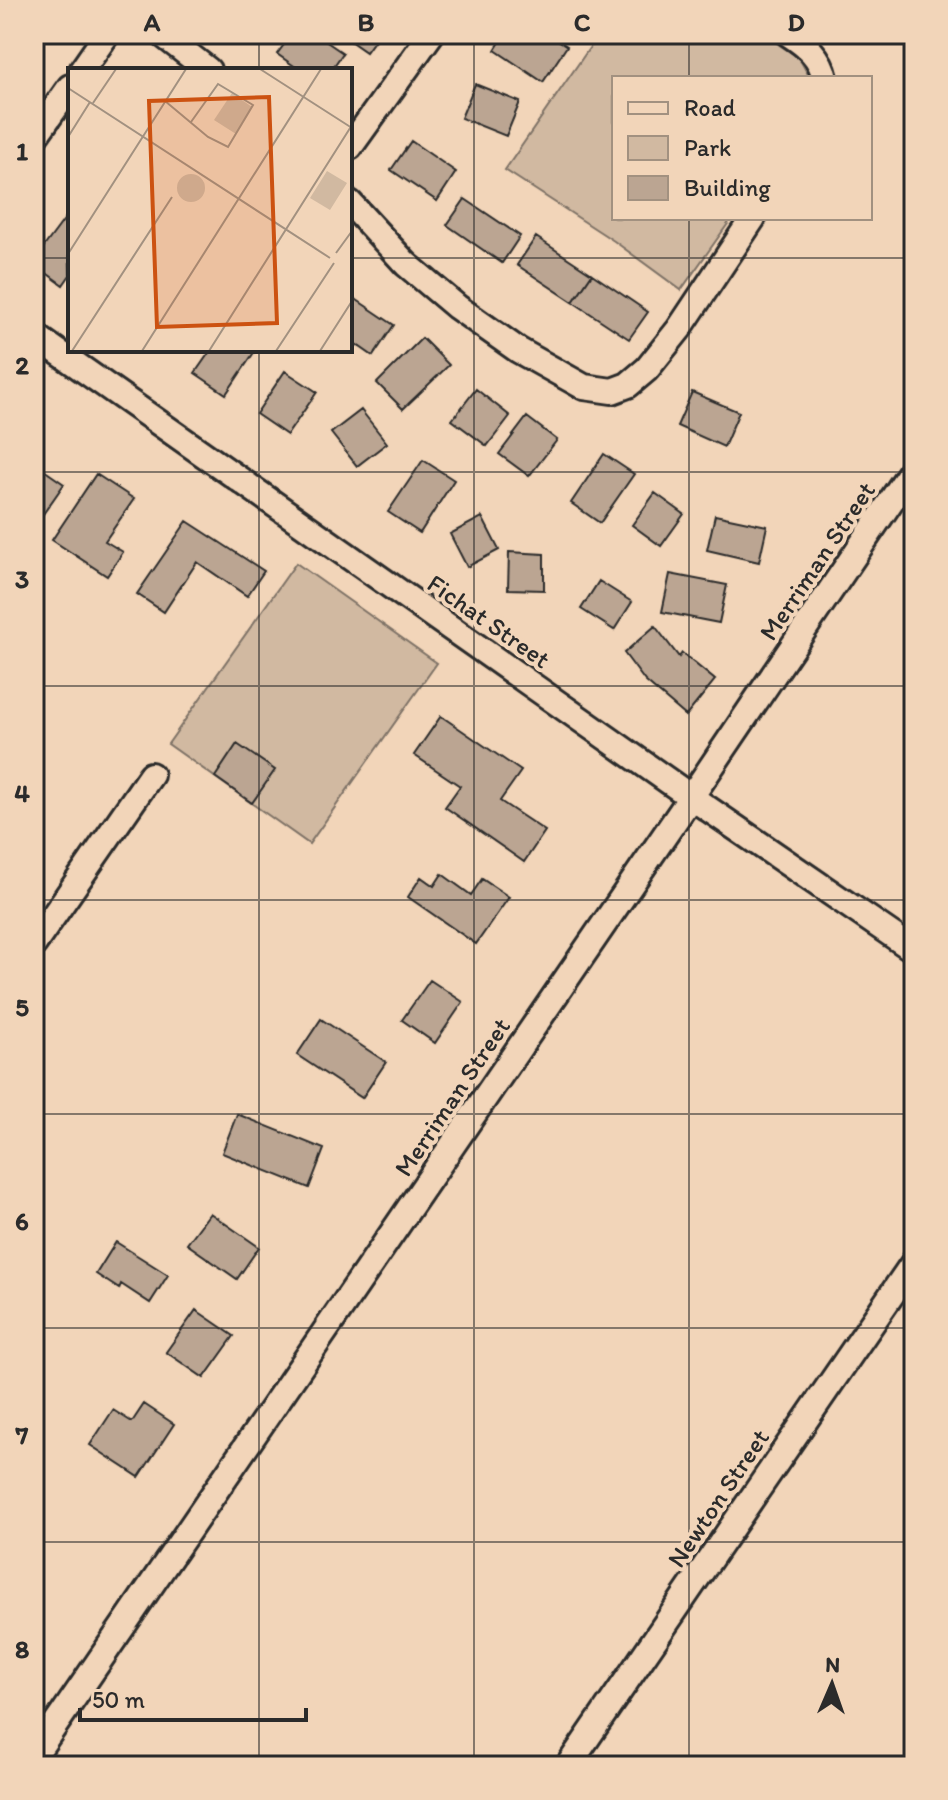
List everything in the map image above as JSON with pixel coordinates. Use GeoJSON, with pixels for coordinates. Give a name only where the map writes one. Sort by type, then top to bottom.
{"type":"FeatureCollection","features":[{"type":"Feature","properties":{"kind":"street"},"geometry":{"type":"LineString","coordinates":[[83,68],[107,34]]}},
{"type":"Feature","properties":{"kind":"street"},"geometry":{"type":"LineString","coordinates":[[162,34],[205,68]]}},
{"type":"Feature","properties":{"kind":"street"},"geometry":{"type":"LineString","coordinates":[[352,144],[431,34]]}},
{"type":"Feature","properties":{"kind":"street"},"geometry":{"type":"LineString","coordinates":[[789,34],[810,48],[822,64],[825,76]]}},
{"type":"Feature","properties":{"kind":"street"},"geometry":{"type":"LineString","coordinates":[[34,138],[68,90]]}},
{"type":"Feature","properties":{"kind":"street"},"geometry":{"type":"LineString","coordinates":[[352,205],[406,264],[469,316],[518,350],[584,387],[612,391],[628,385],[647,369],[679,329],[752,220]]}},
{"type":"Feature","properties":{"kind":"street","name":"Fichat Street"},"geometry":{"type":"LineString","coordinates":[[34,335],[914,950]]}},
{"type":"Feature","properties":{"kind":"street","name":"Merriman Street"},"geometry":{"type":"LineString","coordinates":[[34,1756],[914,467]]}},
{"type":"Feature","properties":{"kind":"street"},"geometry":{"type":"LineString","coordinates":[[34,944],[151,775]]}},
{"type":"Feature","properties":{"kind":"street","name":"Newton Street"},"geometry":{"type":"LineString","coordinates":[[568,1766],[914,1262]]}},
{"type":"Feature","properties":{"kind":"green space"},"geometry":{"type":"Polygon","coordinates":[[[599,34],[763,34],[799,58],[809,76],[612,76],[612,220],[731,220],[681,290],[614,241],[505,170],[599,34]]]}},
{"type":"Feature","properties":{"kind":"green space"},"geometry":{"type":"Polygon","coordinates":[[[296,563],[437,663],[309,844],[168,744],[296,563]]]}},
{"type":"Feature","properties":{"kind":"building"},"geometry":{"type":"Polygon","coordinates":[[[292,34],[315,34],[343,53],[332,68],[297,68],[277,54],[292,34]]]}},
{"type":"Feature","properties":{"kind":"building"},"geometry":{"type":"Polygon","coordinates":[[[340,34],[379,34],[366,52],[340,34]]]}},
{"type":"Feature","properties":{"kind":"building"},"geometry":{"type":"Polygon","coordinates":[[[505,34],[549,34],[567,46],[543,82],[495,50],[505,34]]]}},
{"type":"Feature","properties":{"kind":"building"},"geometry":{"type":"Polygon","coordinates":[[[475,84],[520,102],[506,136],[461,118],[475,84]]]}},
{"type":"Feature","properties":{"kind":"building"},"geometry":{"type":"Polygon","coordinates":[[[411,141],[456,172],[437,201],[391,170],[411,141]]]}},
{"type":"Feature","properties":{"kind":"building"},"geometry":{"type":"Polygon","coordinates":[[[465,199],[520,236],[502,263],[447,225],[465,199]]]}},
{"type":"Feature","properties":{"kind":"building"},"geometry":{"type":"Polygon","coordinates":[[[68,214],[68,278],[63,285],[34,264],[68,214]]]}},
{"type":"Feature","properties":{"kind":"building"},"geometry":{"type":"Polygon","coordinates":[[[536,237],[592,274],[573,302],[517,265],[536,237]]]}},
{"type":"Feature","properties":{"kind":"building"},"geometry":{"type":"Polygon","coordinates":[[[592,274],[648,312],[629,339],[573,302],[592,274]]]}},
{"type":"Feature","properties":{"kind":"building"},"geometry":{"type":"Polygon","coordinates":[[[354,298],[394,325],[373,356],[352,341],[354,298]]]}},
{"type":"Feature","properties":{"kind":"building"},"geometry":{"type":"Polygon","coordinates":[[[422,338],[449,365],[403,409],[377,383],[422,338]]]}},
{"type":"Feature","properties":{"kind":"building"},"geometry":{"type":"Polygon","coordinates":[[[210,352],[254,352],[226,394],[195,373],[210,352]]]}},
{"type":"Feature","properties":{"kind":"building"},"geometry":{"type":"Polygon","coordinates":[[[285,371],[317,392],[287,435],[256,414],[285,371]]]}},
{"type":"Feature","properties":{"kind":"building"},"geometry":{"type":"Polygon","coordinates":[[[476,389],[510,416],[487,446],[452,420],[476,389]]]}},
{"type":"Feature","properties":{"kind":"building"},"geometry":{"type":"Polygon","coordinates":[[[692,392],[739,412],[724,447],[677,426],[692,392]]]}},
{"type":"Feature","properties":{"kind":"building"},"geometry":{"type":"Polygon","coordinates":[[[361,410],[387,443],[357,466],[331,433],[361,410]]]}},
{"type":"Feature","properties":{"kind":"building"},"geometry":{"type":"Polygon","coordinates":[[[527,417],[557,440],[529,476],[499,454],[527,417]]]}},
{"type":"Feature","properties":{"kind":"building"},"geometry":{"type":"Polygon","coordinates":[[[604,454],[634,474],[600,523],[571,503],[604,454]]]}},
{"type":"Feature","properties":{"kind":"building"},"geometry":{"type":"Polygon","coordinates":[[[423,460],[454,480],[420,533],[388,512],[423,460]]]}},
{"type":"Feature","properties":{"kind":"building"},"geometry":{"type":"Polygon","coordinates":[[[38,466],[64,484],[34,527],[34,472],[38,466]]]}},
{"type":"Feature","properties":{"kind":"building"},"geometry":{"type":"Polygon","coordinates":[[[96,474],[134,499],[105,541],[123,552],[107,576],[52,540],[96,474]]]}},
{"type":"Feature","properties":{"kind":"building"},"geometry":{"type":"Polygon","coordinates":[[[655,493],[684,514],[661,546],[632,525],[655,493]]]}},
{"type":"Feature","properties":{"kind":"building"},"geometry":{"type":"Polygon","coordinates":[[[715,515],[767,526],[759,562],[707,550],[715,515]]]}},
{"type":"Feature","properties":{"kind":"building"},"geometry":{"type":"Polygon","coordinates":[[[482,517],[499,550],[467,567],[450,534],[482,517]]]}},
{"type":"Feature","properties":{"kind":"building"},"geometry":{"type":"Polygon","coordinates":[[[187,521],[264,571],[247,596],[197,562],[164,612],[137,594],[187,521]]]}},
{"type":"Feature","properties":{"kind":"building"},"geometry":{"type":"Polygon","coordinates":[[[509,552],[544,554],[544,590],[508,589],[509,552]]]}},
{"type":"Feature","properties":{"kind":"building"},"geometry":{"type":"Polygon","coordinates":[[[670,574],[727,585],[719,623],[662,612],[670,574]]]}},
{"type":"Feature","properties":{"kind":"building"},"geometry":{"type":"Polygon","coordinates":[[[599,581],[632,602],[614,630],[581,609],[599,581]]]}},
{"type":"Feature","properties":{"kind":"building"},"geometry":{"type":"Polygon","coordinates":[[[655,626],[679,657],[682,653],[715,680],[686,716],[645,681],[624,653],[655,626]]]}},
{"type":"Feature","properties":{"kind":"building"},"geometry":{"type":"Polygon","coordinates":[[[441,716],[521,771],[500,801],[545,831],[524,862],[445,807],[460,786],[414,755],[441,716]]]}},
{"type":"Feature","properties":{"kind":"building"},"geometry":{"type":"Polygon","coordinates":[[[237,744],[275,770],[252,803],[215,777],[237,744]]]}},
{"type":"Feature","properties":{"kind":"building"},"geometry":{"type":"Polygon","coordinates":[[[442,874],[471,895],[482,879],[509,897],[476,944],[408,897],[421,877],[434,886],[442,874]]]}},
{"type":"Feature","properties":{"kind":"building"},"geometry":{"type":"Polygon","coordinates":[[[430,980],[463,1002],[435,1043],[402,1020],[430,980]]]}},
{"type":"Feature","properties":{"kind":"building"},"geometry":{"type":"Polygon","coordinates":[[[321,1019],[386,1062],[362,1098],[297,1055],[321,1019]]]}},
{"type":"Feature","properties":{"kind":"building"},"geometry":{"type":"Polygon","coordinates":[[[237,1114],[324,1149],[309,1188],[222,1153],[237,1114]]]}},
{"type":"Feature","properties":{"kind":"building"},"geometry":{"type":"Polygon","coordinates":[[[210,1213],[259,1247],[237,1279],[187,1244],[210,1213]]]}},
{"type":"Feature","properties":{"kind":"building"},"geometry":{"type":"Polygon","coordinates":[[[116,1242],[168,1275],[150,1303],[121,1284],[119,1289],[96,1274],[116,1242]]]}},
{"type":"Feature","properties":{"kind":"building"},"geometry":{"type":"Polygon","coordinates":[[[196,1310],[234,1336],[204,1378],[166,1352],[196,1310]]]}},
{"type":"Feature","properties":{"kind":"building"},"geometry":{"type":"Polygon","coordinates":[[[144,1404],[174,1424],[139,1477],[90,1445],[113,1410],[132,1422],[144,1404]]]}}]}
